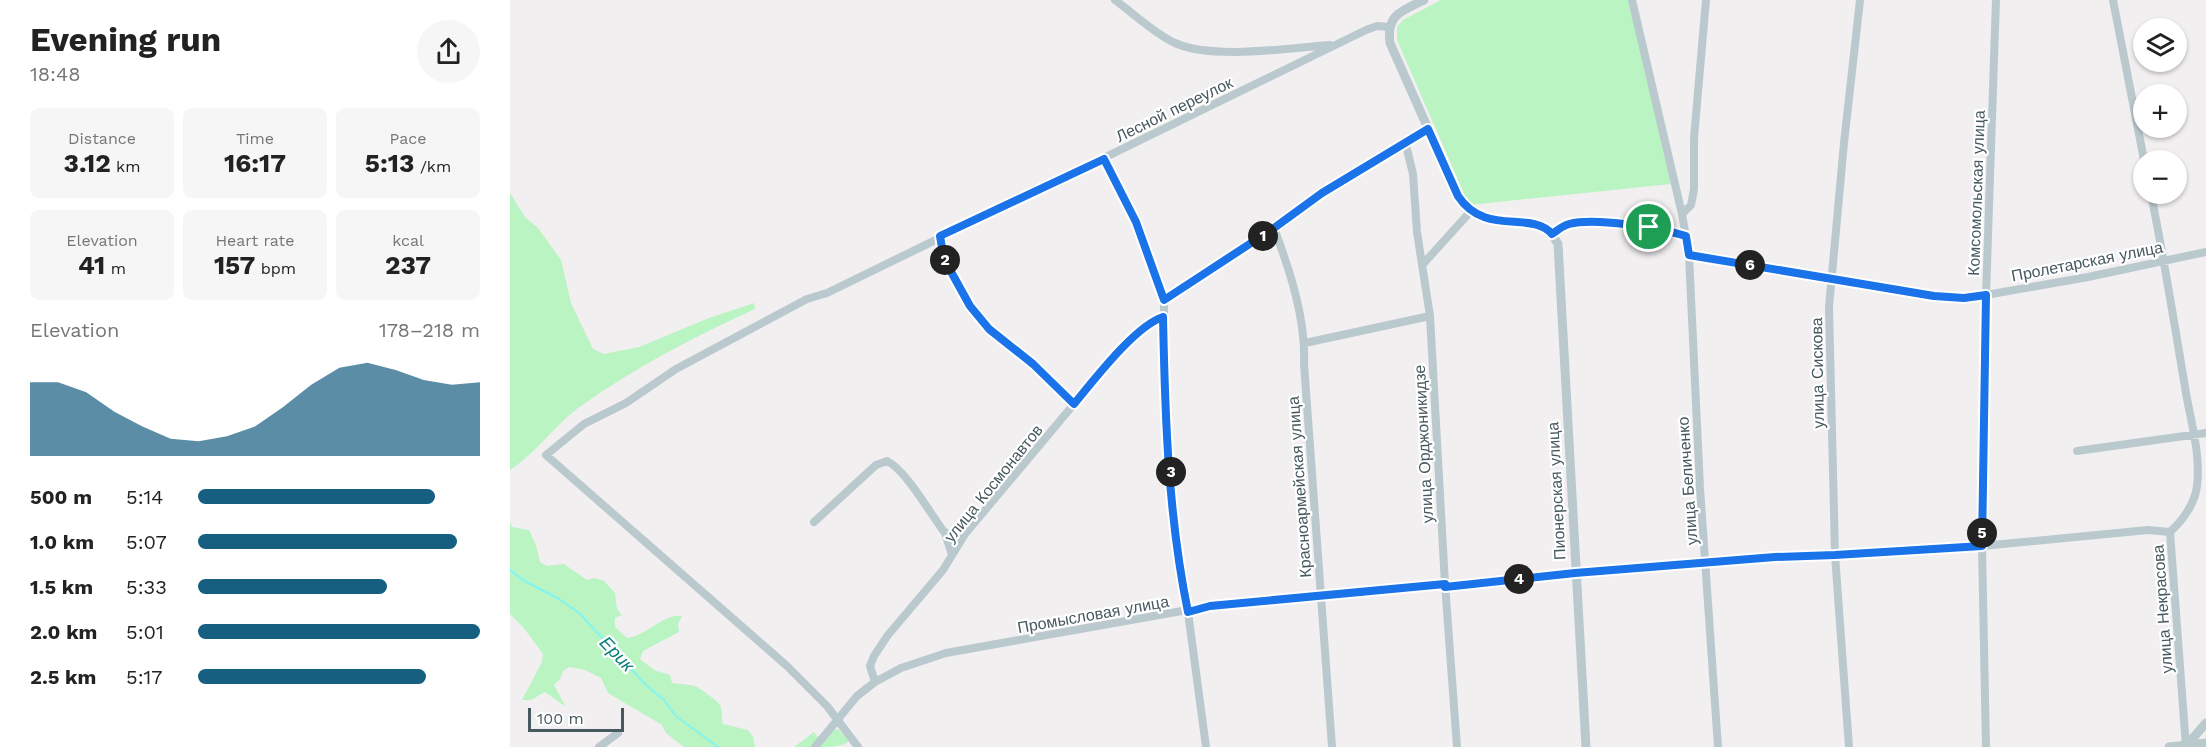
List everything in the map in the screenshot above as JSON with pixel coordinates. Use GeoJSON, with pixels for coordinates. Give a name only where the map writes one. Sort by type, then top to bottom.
{"type":"FeatureCollection","features":[{"type":"Feature","properties":{"kind":"street"},"geometry":{"type":"LineString","coordinates":[[1115,0],[1175,43],[1201,50],[1234,51],[1335,45]]}},
{"type":"Feature","properties":{"kind":"street"},"geometry":{"type":"LineString","coordinates":[[1424,0],[1400,12],[1393,19],[1389,27],[1390,43],[1464,205],[1486,218],[1540,225],[1552,234],[1562,227],[1583,222],[1649,227],[1686,236]]}},
{"type":"Feature","properties":{"kind":"street","name":"улица Беличенко"},"geometry":{"type":"LineString","coordinates":[[1632,0],[1682,214],[1689,255],[1700,488],[1718,747]]}},
{"type":"Feature","properties":{"kind":"street"},"geometry":{"type":"LineString","coordinates":[[1682,214],[1691,205],[1694,189],[1694,138],[1707,0]]}},
{"type":"Feature","properties":{"kind":"street","name":"улица Сискова"},"geometry":{"type":"LineString","coordinates":[[1849,747],[1835,555],[1829,307],[1860,0]]}},
{"type":"Feature","properties":{"kind":"street","name":"Комсомольская улица"},"geometry":{"type":"LineString","coordinates":[[1986,747],[1982,546],[1986,295],[1996,0]]}},
{"type":"Feature","properties":{"kind":"street"},"geometry":{"type":"LineString","coordinates":[[2113,0],[2142,150]]}},
{"type":"Feature","properties":{"kind":"street","name":"Лесной переулок"},"geometry":{"type":"LineString","coordinates":[[837,720],[827,706],[787,666],[546,455],[584,424],[626,403],[676,369],[807,299],[827,293],[1366,30],[1377,26],[1389,27]]}},
{"type":"Feature","properties":{"kind":"street"},"geometry":{"type":"LineString","coordinates":[[1164,300],[1274,228],[1322,193],[1428,129]]}},
{"type":"Feature","properties":{"kind":"street","name":"улица Орджоникидзе"},"geometry":{"type":"LineString","coordinates":[[1406,141],[1413,174],[1417,232],[1430,316],[1445,586],[1457,747]]}},
{"type":"Feature","properties":{"kind":"street"},"geometry":{"type":"LineString","coordinates":[[1104,159],[1136,222],[1164,300],[1164,376],[1174,531],[1188,612],[1206,747]]}},
{"type":"Feature","properties":{"kind":"street","name":"улица Некрасова"},"geometry":{"type":"LineString","coordinates":[[2153,204],[2194,434],[2198,474],[2193,502],[2180,523],[2170,532],[2186,747]]}},
{"type":"Feature","properties":{"kind":"street"},"geometry":{"type":"LineString","coordinates":[[1423,264],[1471,211]]}},
{"type":"Feature","properties":{"kind":"street","name":"Красноармейская улица"},"geometry":{"type":"LineString","coordinates":[[1274,228],[1287,264],[1305,343],[1304,364],[1332,747]]}},
{"type":"Feature","properties":{"kind":"street","name":"Пионерская улица"},"geometry":{"type":"LineString","coordinates":[[1552,234],[1558,244],[1586,747]]}},
{"type":"Feature","properties":{"kind":"street"},"geometry":{"type":"LineString","coordinates":[[940,236],[944,259],[976,314],[989,329],[1033,364],[1074,404]]}},
{"type":"Feature","properties":{"kind":"street","name":"Пролетарская улица"},"geometry":{"type":"LineString","coordinates":[[1689,255],[1934,296],[1964,298],[2165,262],[2206,252]]}},
{"type":"Feature","properties":{"kind":"street"},"geometry":{"type":"LineString","coordinates":[[1305,343],[1430,316]]}},
{"type":"Feature","properties":{"kind":"street","name":"улица Космонавтов"},"geometry":{"type":"LineString","coordinates":[[876,682],[870,666],[874,656],[888,635],[943,570],[965,534],[1110,361],[1156,319],[1163,317]]}},
{"type":"Feature","properties":{"kind":"street"},"geometry":{"type":"LineString","coordinates":[[2077,451],[2206,433]]}},
{"type":"Feature","properties":{"kind":"street"},"geometry":{"type":"LineString","coordinates":[[814,522],[876,465],[887,461],[894,464],[945,533],[952,555]]}},
{"type":"Feature","properties":{"kind":"street","name":"Промысловая улица"},"geometry":{"type":"LineString","coordinates":[[815,747],[857,696],[901,668],[946,653],[1188,612],[1210,606],[1775,557],[1982,546],[2148,530],[2170,532]]}},
{"type":"Feature","properties":{"kind":"street"},"geometry":{"type":"LineString","coordinates":[[945,533],[965,534]]}},
{"type":"Feature","properties":{"kind":"street"},"geometry":{"type":"LineString","coordinates":[[837,720],[858,747]]}},
{"type":"Feature","properties":{"kind":"street"},"geometry":{"type":"LineString","coordinates":[[2186,747],[2206,723]]}},
{"type":"Feature","properties":{"kind":"street"},"geometry":{"type":"LineString","coordinates":[[599,747],[618,733]]}},
{"type":"Feature","properties":{"kind":"street"},"geometry":{"type":"LineString","coordinates":[[2169,747],[2186,747],[2206,743]]}},
{"type":"Feature","properties":{"kind":"green space"},"geometry":{"type":"Polygon","coordinates":[[[1441,0],[1629,0],[1671,184],[1469,205],[1397,40],[1397,27],[1403,20],[1441,0]]]}},
{"type":"Feature","properties":{"kind":"green space"},"geometry":{"type":"Polygon","coordinates":[[[510,193],[525,217],[538,228],[561,260],[571,303],[593,349],[604,354],[639,347],[709,318],[754,303],[755,309],[664,354],[620,380],[569,415],[528,456],[510,470],[510,193]]]}},
{"type":"Feature","properties":{"kind":"green space"},"geometry":{"type":"Polygon","coordinates":[[[510,522],[512,527],[529,530],[540,562],[547,566],[564,564],[587,580],[595,578],[604,581],[615,593],[617,609],[622,615],[615,618],[615,627],[627,638],[668,618],[682,616],[678,624],[679,632],[643,651],[640,659],[654,670],[670,675],[672,683],[699,688],[717,701],[720,705],[723,724],[748,730],[753,737],[755,747],[684,747],[666,733],[662,725],[608,693],[601,678],[585,670],[569,667],[563,671],[560,679],[554,685],[566,707],[545,692],[531,700],[522,700],[542,662],[543,654],[510,614],[510,522]]]}},
{"type":"Feature","properties":{"kind":"green space"},"geometry":{"type":"Polygon","coordinates":[[[838,729],[849,741],[840,746],[819,747],[833,730],[838,729]]]}},
{"type":"Feature","properties":{"kind":"green space"},"geometry":{"type":"Polygon","coordinates":[[[814,732],[819,739],[813,747],[794,747],[814,732]]]}},
{"type":"Feature","properties":{"kind":"waterway","name":"Ерик"},"geometry":{"type":"LineString","coordinates":[[510,570],[579,613],[645,684],[664,700],[676,716],[718,747]]}},
{"type":"Feature","properties":{"kind":"route"},"geometry":{"type":"LineString","coordinates":[[1428,129],[1458,196],[1471,211],[1486,218],[1540,225],[1552,234],[1569,224],[1583,222],[1649,227],[1686,236],[1689,255],[1934,296],[1964,298],[1986,295],[1982,546],[1775,557],[1575,573],[1445,587],[1445,584],[1210,606],[1188,612],[1174,531],[1164,376],[1163,317],[1156,319],[1110,361],[1074,404],[1033,364],[989,329],[970,306],[944,259],[940,236],[1104,159],[1136,222],[1164,300],[1274,228],[1322,193],[1428,129]]}}]}
